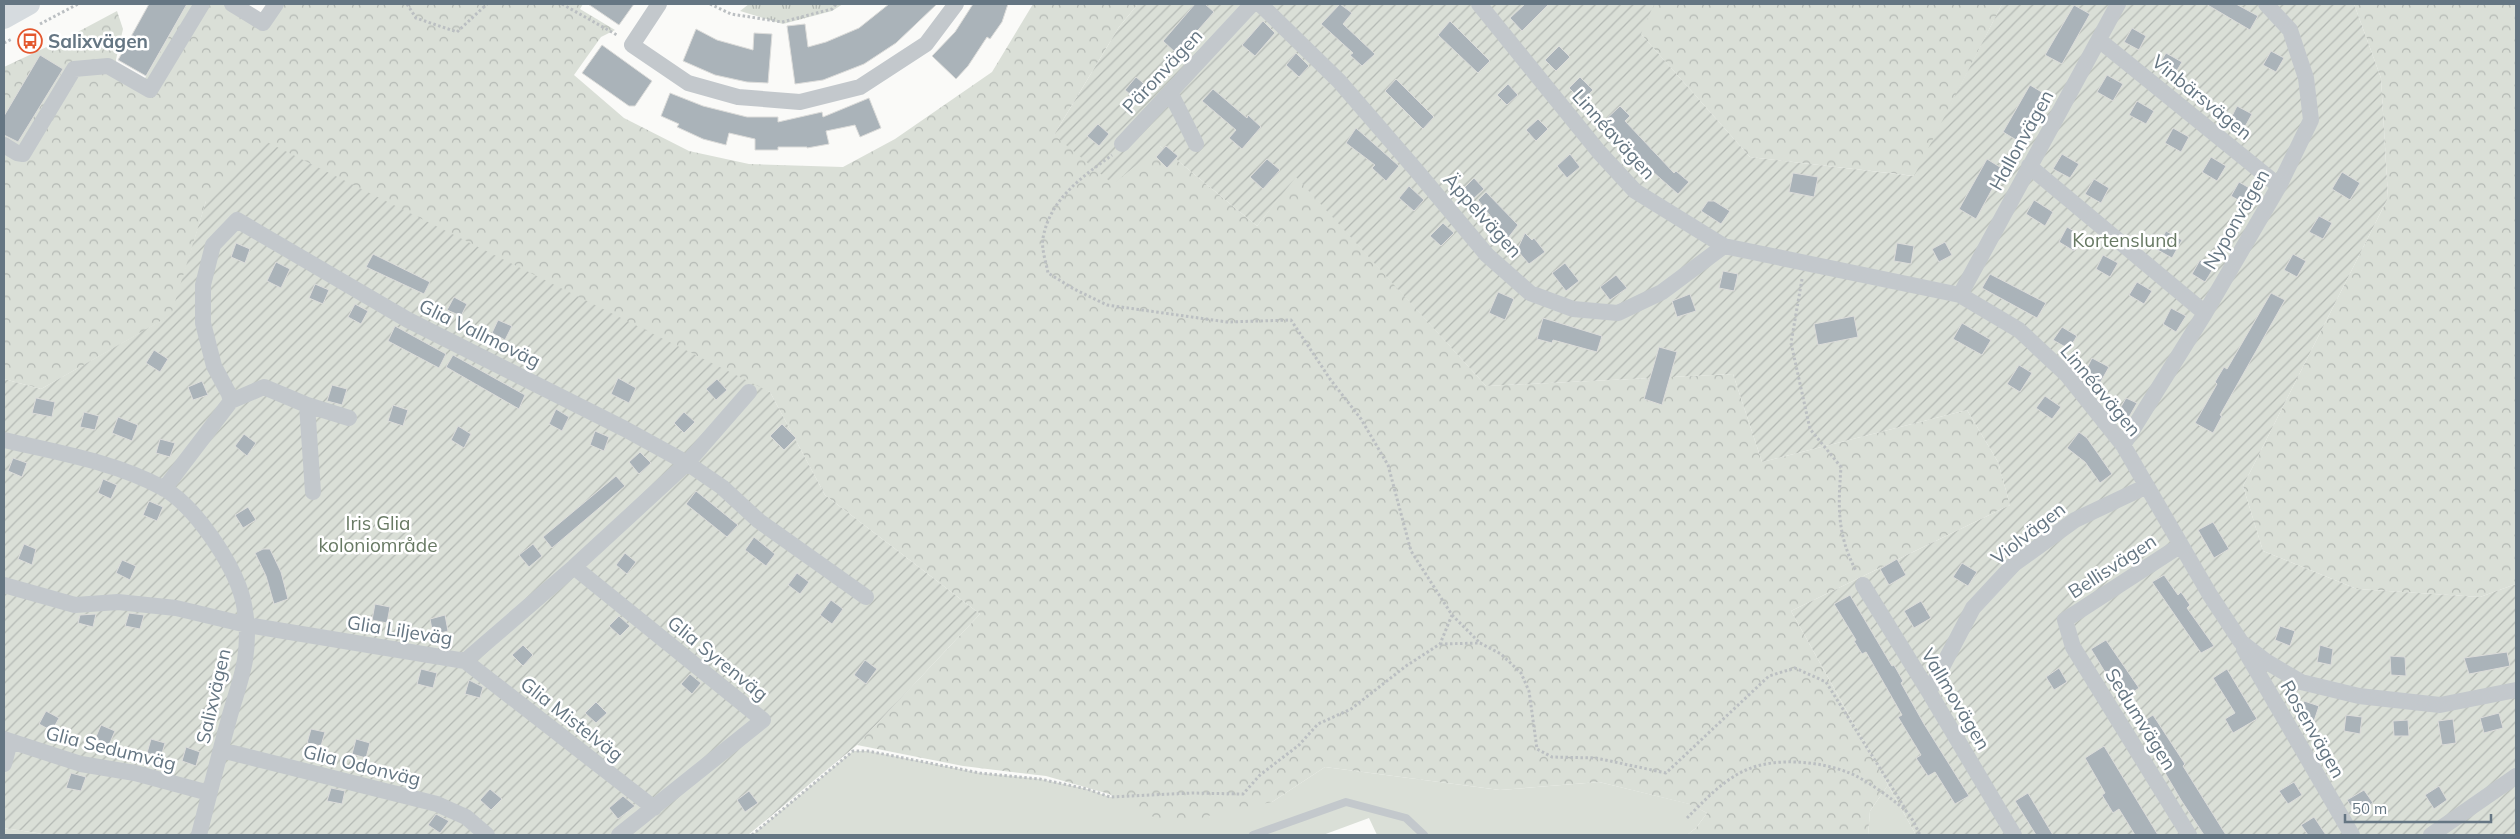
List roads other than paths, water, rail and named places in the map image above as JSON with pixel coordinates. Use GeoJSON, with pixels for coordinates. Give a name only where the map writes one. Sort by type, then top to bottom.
{"type":"FeatureCollection","features":[{"type":"Feature","properties":{"kind":"street"},"geometry":{"type":"LineString","coordinates":[[4,18],[29,4]]}},
{"type":"Feature","properties":{"kind":"street"},"geometry":{"type":"LineString","coordinates":[[4,146],[23,154],[74,69],[108,66],[150,90],[202,4]]}},
{"type":"Feature","properties":{"kind":"street"},"geometry":{"type":"LineString","coordinates":[[232,4],[264,23],[276,4]]}},
{"type":"Feature","properties":{"kind":"street"},"geometry":{"type":"LineString","coordinates":[[660,4],[632,45],[688,83],[738,97],[800,102],[860,87],[926,44],[956,4]]}},
{"type":"Feature","properties":{"kind":"street","name":"Päronvägen"},"geometry":{"type":"LineString","coordinates":[[1122,144],[1252,4]]}},
{"type":"Feature","properties":{"kind":"street","name":"Äppelvägen"},"geometry":{"type":"LineString","coordinates":[[1260,4],[1338,81],[1487,255],[1530,293],[1573,309],[1618,313],[1662,292],[1724,246]]}},
{"type":"Feature","properties":{"kind":"street","name":"Hallonvägen"},"geometry":{"type":"LineString","coordinates":[[1960,295],[2118,4]]}},
{"type":"Feature","properties":{"kind":"street","name":"Nyponvägen"},"geometry":{"type":"LineString","coordinates":[[2123,445],[2205,313],[2279,186],[2311,120],[2306,78],[2290,30],[2266,4]]}},
{"type":"Feature","properties":{"kind":"street","name":"Linnéavägen"},"geometry":{"type":"LineString","coordinates":[[1488,7],[1599,152],[1635,191],[1724,246],[1960,295],[2019,330],[2067,375],[2123,445],[2181,545],[2241,642],[2267,662],[2301,682],[2358,696],[2440,705],[2516,690]]}},
{"type":"Feature","properties":{"kind":"street","name":"Vinbärsvägen"},"geometry":{"type":"LineString","coordinates":[[2099,40],[2279,186]]}},
{"type":"Feature","properties":{"kind":"street"},"geometry":{"type":"LineString","coordinates":[[1170,92],[1196,144]]}},
{"type":"Feature","properties":{"kind":"street"},"geometry":{"type":"LineString","coordinates":[[2029,166],[2205,313]]}},
{"type":"Feature","properties":{"kind":"street","name":"Glia Vallmoväg"},"geometry":{"type":"LineString","coordinates":[[230,401],[229,394],[214,366],[203,324],[203,285],[213,245],[237,220],[408,320],[625,429],[687,463],[722,487],[759,521],[866,597]]}},
{"type":"Feature","properties":{"kind":"street"},"geometry":{"type":"LineString","coordinates":[[164,489],[230,401],[264,387],[308,405],[349,418]]}},
{"type":"Feature","properties":{"kind":"street","name":"Glia Liljeväg"},"geometry":{"type":"LineString","coordinates":[[4,585],[75,605],[118,602],[176,608],[247,625],[465,661],[574,567],[687,463],[749,392]]}},
{"type":"Feature","properties":{"kind":"street"},"geometry":{"type":"LineString","coordinates":[[308,405],[313,492]]}},
{"type":"Feature","properties":{"kind":"street","name":"Salixvägen"},"geometry":{"type":"LineString","coordinates":[[4,440],[61,453],[118,471],[164,489],[188,510],[212,538],[243,598],[247,625],[245,660],[199,835]]}},
{"type":"Feature","properties":{"kind":"street","name":"Violvägen"},"geometry":{"type":"LineString","coordinates":[[1929,692],[1974,608],[2014,564],[2075,520],[2147,486]]}},
{"type":"Feature","properties":{"kind":"street","name":"Bellisvägen"},"geometry":{"type":"LineString","coordinates":[[2065,620],[2181,545]]}},
{"type":"Feature","properties":{"kind":"street","name":"Glia Syrenväg"},"geometry":{"type":"LineString","coordinates":[[574,567],[763,720],[619,835]]}},
{"type":"Feature","properties":{"kind":"street","name":"Vallmovägen"},"geometry":{"type":"LineString","coordinates":[[1863,585],[2014,835]]}},
{"type":"Feature","properties":{"kind":"street","name":"Sedumvägen"},"geometry":{"type":"LineString","coordinates":[[2065,620],[2073,647],[2189,835]]}},
{"type":"Feature","properties":{"kind":"street","name":"Rosenvägen"},"geometry":{"type":"LineString","coordinates":[[2241,642],[2352,835]]}},
{"type":"Feature","properties":{"kind":"street","name":"Glia Mistelväg"},"geometry":{"type":"LineString","coordinates":[[465,661],[654,808]]}},
{"type":"Feature","properties":{"kind":"street"},"geometry":{"type":"LineString","coordinates":[[4,764],[7,741]]}},
{"type":"Feature","properties":{"kind":"street","name":"Glia Sedumväg"},"geometry":{"type":"LineString","coordinates":[[7,741],[81,764],[135,773],[209,793]]}},
{"type":"Feature","properties":{"kind":"street","name":"Glia Odonväg"},"geometry":{"type":"LineString","coordinates":[[221,750],[437,804],[466,817],[487,835]]}},
{"type":"Feature","properties":{"kind":"street"},"geometry":{"type":"LineString","coordinates":[[2431,835],[2516,776]]}},
{"type":"Feature","properties":{"kind":"lane"},"geometry":{"type":"LineString","coordinates":[[1253,835],[1346,802],[1406,818],[1424,835]]}},
{"type":"Feature","properties":{"kind":"place","name":"Salixvägen"},"geometry":{"type":"Point","coordinates":[30,41]}},
{"type":"Feature","properties":{"kind":"park label","name":"Kortenslund"},"geometry":{"type":"Point","coordinates":[2125,240]}},
{"type":"Feature","properties":{"kind":"park label","name":"Iris Glia koloniområde"},"geometry":{"type":"Point","coordinates":[378,534]}}]}
